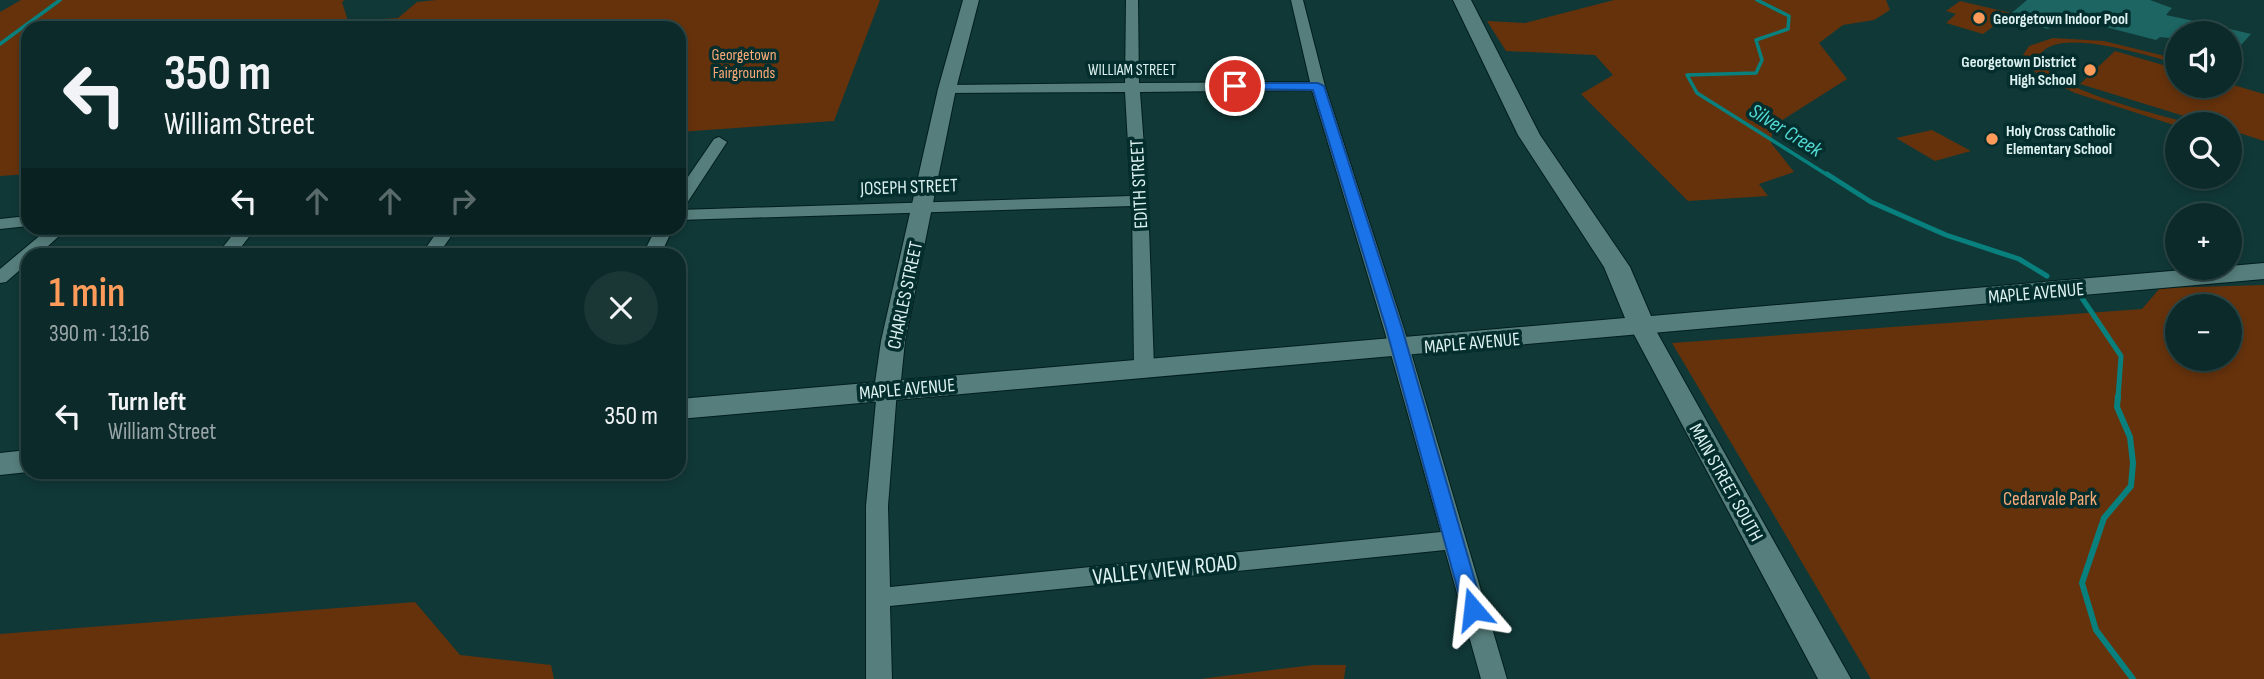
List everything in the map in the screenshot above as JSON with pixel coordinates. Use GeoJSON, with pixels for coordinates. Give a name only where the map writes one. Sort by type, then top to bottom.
{"type":"FeatureCollection","features":[{"type":"Feature","properties":{"kind":"main road","name":"MAIN STREET SOUTH"},"geometry":{"type":"LineString","coordinates":[[1462,0],[1529,135],[1579,208],[1583,235],[1608,269],[1624,284],[1642,327]]}},
{"type":"Feature","properties":{"kind":"main road","name":"MAPLE AVENUE"},"geometry":{"type":"LineString","coordinates":[[686,408],[2264,271]]}},
{"type":"Feature","properties":{"kind":"street","name":"CHARLES STREET"},"geometry":{"type":"LineString","coordinates":[[879,679],[877,506],[893,341],[947,89],[971,0]]}},
{"type":"Feature","properties":{"kind":"street","name":"EDITH STREET"},"geometry":{"type":"LineString","coordinates":[[1132,0],[1132,86],[1140,201],[1144,367]]}},
{"type":"Feature","properties":{"kind":"street"},"geometry":{"type":"LineString","coordinates":[[1297,0],[1318,86],[1399,348],[1494,679]]}},
{"type":"Feature","properties":{"kind":"street","name":"WILLIAM STREET"},"geometry":{"type":"LineString","coordinates":[[947,89],[1318,86]]}},
{"type":"Feature","properties":{"kind":"street"},"geometry":{"type":"LineString","coordinates":[[686,192],[719,142]]}},
{"type":"Feature","properties":{"kind":"street","name":"JOSEPH STREET"},"geometry":{"type":"LineString","coordinates":[[686,215],[1140,201]]}},
{"type":"Feature","properties":{"kind":"street"},"geometry":{"type":"LineString","coordinates":[[0,224],[21,222]]}},
{"type":"Feature","properties":{"kind":"street"},"geometry":{"type":"LineString","coordinates":[[35,248],[51,235]]}},
{"type":"Feature","properties":{"kind":"street"},"geometry":{"type":"LineString","coordinates":[[0,278],[21,260]]}},
{"type":"Feature","properties":{"kind":"street","name":"MAIN STREET SOUTH"},"geometry":{"type":"LineString","coordinates":[[1642,327],[1835,679]]}},
{"type":"Feature","properties":{"kind":"street","name":"VALLEY VIEW ROAD"},"geometry":{"type":"LineString","coordinates":[[877,598],[1452,540]]}},
{"type":"Feature","properties":{"kind":"green space","name":"Georgetown Fairgrounds"},"geometry":{"type":"Polygon","coordinates":[[[21,0],[345,0],[342,2],[348,21],[21,21],[21,174],[0,176],[0,12],[21,0]]]}},
{"type":"Feature","properties":{"kind":"green space","name":"Georgetown Fairgrounds"},"geometry":{"type":"Polygon","coordinates":[[[436,0],[880,0],[834,121],[686,132],[686,21],[348,21],[398,18],[417,2],[436,0]]]}},
{"type":"Feature","properties":{"kind":"green space"},"geometry":{"type":"Polygon","coordinates":[[[1614,0],[1886,0],[1890,10],[1874,20],[1843,25],[1819,43],[1847,79],[1773,126],[1771,143],[1794,172],[1759,184],[1768,196],[1688,201],[1581,94],[1613,75],[1595,55],[1506,51],[1487,21],[1525,23],[1614,0]]]}},
{"type":"Feature","properties":{"kind":"green space","name":"Georgetown Indoor Pool"},"geometry":{"type":"Polygon","coordinates":[[[1960,1],[2011,13],[1983,34],[1946,23],[1956,14],[1946,11],[1960,1]]]}},
{"type":"Feature","properties":{"kind":"green space"},"geometry":{"type":"Polygon","coordinates":[[[2053,38],[2104,41],[2165,56],[2165,61],[2104,46],[2063,43],[2048,48],[2039,57],[2046,69],[2061,80],[2106,99],[2165,116],[2165,122],[2075,93],[2040,76],[2028,66],[2023,55],[2029,46],[2053,38]]]}},
{"type":"Feature","properties":{"kind":"green space"},"geometry":{"type":"Polygon","coordinates":[[[2115,51],[2165,66],[2165,98],[2242,98],[2242,88],[2264,94],[2264,141],[2242,134],[2242,112],[2171,112],[2080,84],[2115,51]]]}},
{"type":"Feature","properties":{"kind":"green space"},"geometry":{"type":"Polygon","coordinates":[[[1932,130],[1971,151],[1935,161],[1896,138],[1932,130]]]}},
{"type":"Feature","properties":{"kind":"green space","name":"Cedarvale Park"},"geometry":{"type":"Polygon","coordinates":[[[2264,285],[2264,679],[1871,679],[1672,343],[2142,309],[2160,288],[2264,285]]]}},
{"type":"Feature","properties":{"kind":"green space"},"geometry":{"type":"Polygon","coordinates":[[[415,602],[460,655],[551,665],[554,679],[0,679],[0,634],[415,602]]]}},
{"type":"Feature","properties":{"kind":"green space"},"geometry":{"type":"Polygon","coordinates":[[[1313,665],[1346,665],[1344,679],[1200,679],[1313,665]]]}},
{"type":"Feature","properties":{"kind":"building","name":"Georgetown District High School"},"geometry":{"type":"Polygon","coordinates":[[[2027,0],[2150,0],[2172,8],[2166,15],[2194,21],[2165,21],[2165,38],[2156,40],[2063,16],[2048,29],[2007,17],[2027,0]]]}},
{"type":"Feature","properties":{"kind":"building"},"geometry":{"type":"Polygon","coordinates":[[[2242,32],[2251,34],[2242,44],[2242,32]]]}},
{"type":"Feature","properties":{"kind":"waterway"},"geometry":{"type":"LineString","coordinates":[[31,21],[60,0]]}},
{"type":"Feature","properties":{"kind":"waterway","name":"Silver Creek"},"geometry":{"type":"LineString","coordinates":[[1757,0],[1789,16],[1788,29],[1756,40],[1762,60],[1756,73],[1687,75],[1697,93],[1829,176]]}},
{"type":"Feature","properties":{"kind":"waterway"},"geometry":{"type":"LineString","coordinates":[[0,44],[21,29]]}},
{"type":"Feature","properties":{"kind":"waterway","name":"Silver Creek"},"geometry":{"type":"LineString","coordinates":[[1827,174],[1871,202],[1946,235],[2019,259],[2047,276]]}},
{"type":"Feature","properties":{"kind":"waterway","name":"Silver Creek"},"geometry":{"type":"LineString","coordinates":[[2082,298],[2121,356],[2118,398]]}},
{"type":"Feature","properties":{"kind":"waterway","name":"Silver Creek"},"geometry":{"type":"LineString","coordinates":[[2118,396],[2117,407],[2130,437],[2133,463],[2131,486],[2104,518],[2082,583],[2096,630],[2133,679]]}},
{"type":"Feature","properties":{"kind":"place","name":"Georgetown Indoor Pool"},"geometry":{"type":"Point","coordinates":[1979,18]}},
{"type":"Feature","properties":{"kind":"place","name":"Georgetown District High School"},"geometry":{"type":"Point","coordinates":[2090,70]}},
{"type":"Feature","properties":{"kind":"place","name":"Holy Cross Catholic Elementary School"},"geometry":{"type":"Point","coordinates":[1992,139]}},
{"type":"Feature","properties":{"kind":"route"},"geometry":{"type":"LineString","coordinates":[[1235,86],[1318,86],[1394,328],[1473,609]]}}]}
